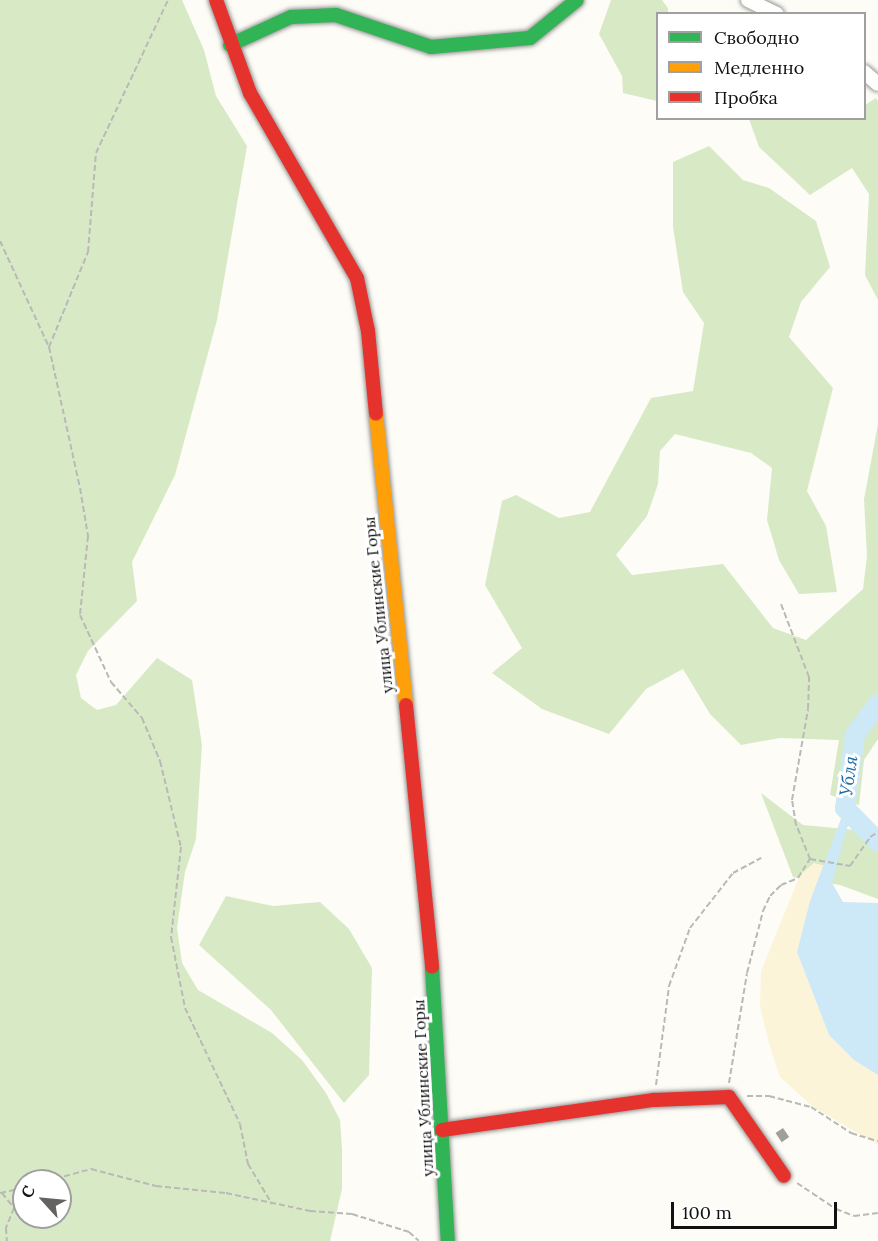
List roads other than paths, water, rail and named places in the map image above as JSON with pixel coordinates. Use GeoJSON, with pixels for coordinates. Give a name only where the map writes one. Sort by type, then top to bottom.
{"type":"FeatureCollection","features":[{"type":"Feature","properties":{"kind":"main road","name":"улица Ублинские Горы"},"geometry":{"type":"LineString","coordinates":[[216,0],[230,45],[250,93],[357,278],[368,332],[433,975],[448,1241]]}},
{"type":"Feature","properties":{"kind":"main road"},"geometry":{"type":"LineString","coordinates":[[230,45],[291,17],[336,15],[431,47],[530,38],[577,0]]}},
{"type":"Feature","properties":{"kind":"main road"},"geometry":{"type":"LineString","coordinates":[[442,1130],[654,1100],[729,1097],[784,1176]]}},
{"type":"Feature","properties":{"kind":"street"},"geometry":{"type":"LineString","coordinates":[[748,0],[773,12]]}},
{"type":"Feature","properties":{"kind":"street"},"geometry":{"type":"LineString","coordinates":[[866,74],[878,84]]}},
{"type":"Feature","properties":{"kind":"water"},"geometry":{"type":"Polygon","coordinates":[[[845,808],[855,817],[847,828],[832,883],[843,902],[878,903],[878,1075],[854,1060],[829,1035],[797,952],[810,901],[845,808]]]}},
{"type":"Feature","properties":{"kind":"waterway","name":"Убля"},"geometry":{"type":"LineString","coordinates":[[878,704],[855,735],[845,808],[878,842]]}}]}
